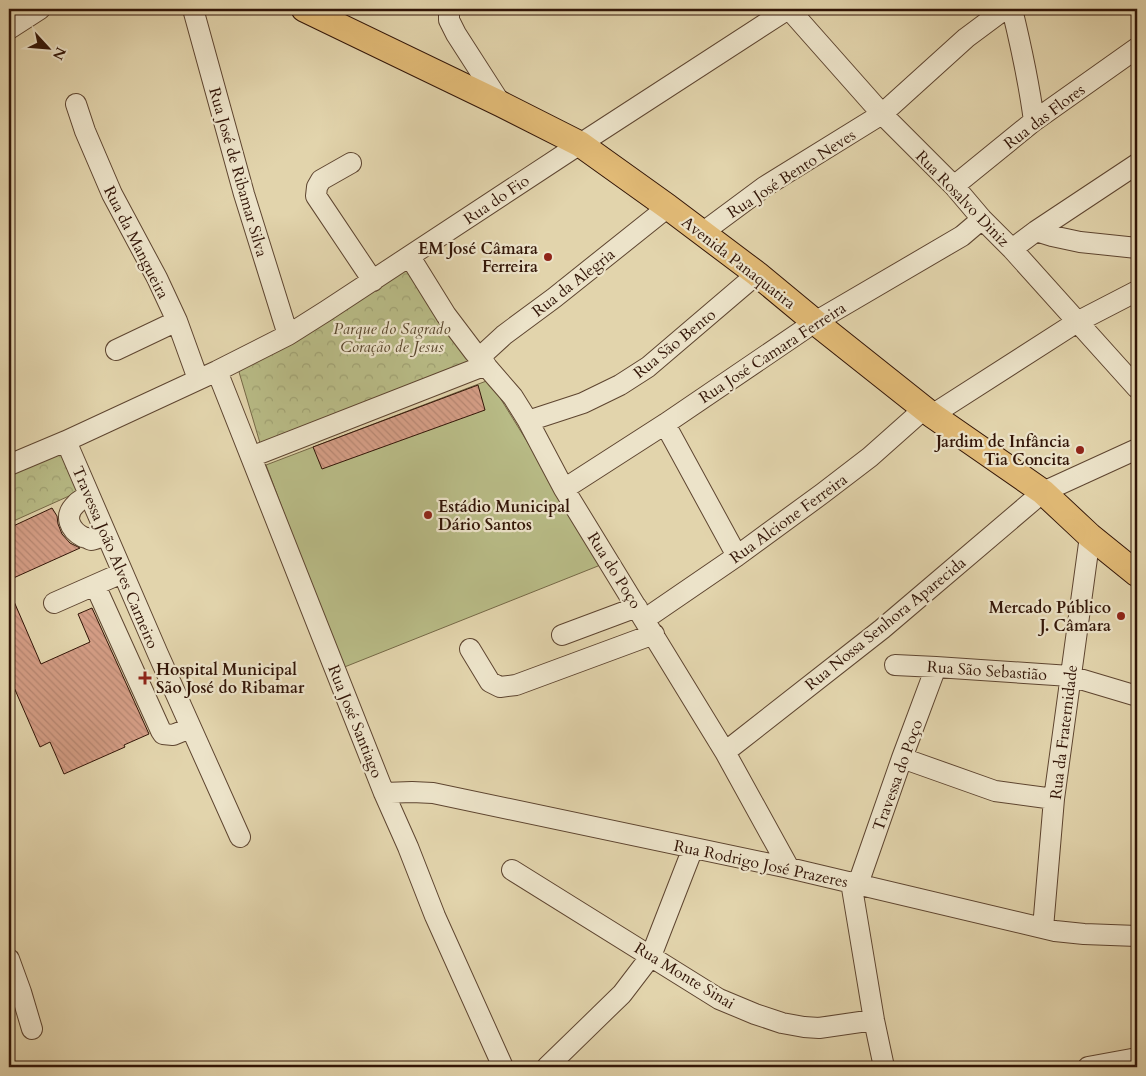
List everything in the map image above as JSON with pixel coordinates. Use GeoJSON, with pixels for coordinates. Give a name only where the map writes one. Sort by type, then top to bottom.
{"type":"FeatureCollection","features":[{"type":"Feature","properties":{"kind":"main road","name":"Avenida Panaquatira"},"geometry":{"type":"LineString","coordinates":[[304,9],[580,144],[757,274],[814,322],[928,412],[1043,492],[1090,536],[1137,574]]}},
{"type":"Feature","properties":{"kind":"street"},"geometry":{"type":"LineString","coordinates":[[9,29],[40,9]]}},
{"type":"Feature","properties":{"kind":"street","name":"Rua José de Ribamar Silva"},"geometry":{"type":"LineString","coordinates":[[193,9],[244,194],[288,335]]}},
{"type":"Feature","properties":{"kind":"street"},"geometry":{"type":"LineString","coordinates":[[449,9],[449,20],[456,34],[501,104]]}},
{"type":"Feature","properties":{"kind":"street","name":"Rua do Fio"},"geometry":{"type":"LineString","coordinates":[[9,465],[66,441],[217,371],[288,335],[789,9]]}},
{"type":"Feature","properties":{"kind":"street","name":"Rua Rosalvo Diniz"},"geometry":{"type":"LineString","coordinates":[[789,9],[882,114],[954,186],[1137,388]]}},
{"type":"Feature","properties":{"kind":"street","name":"Rua José Bento Neves"},"geometry":{"type":"LineString","coordinates":[[702,233],[764,187],[882,114],[966,38],[1005,9]]}},
{"type":"Feature","properties":{"kind":"street"},"geometry":{"type":"LineString","coordinates":[[1012,9],[1023,51],[1034,122]]}},
{"type":"Feature","properties":{"kind":"street","name":"Rua das Flores"},"geometry":{"type":"LineString","coordinates":[[954,186],[1034,122],[1137,48]]}},
{"type":"Feature","properties":{"kind":"street","name":"Rua da Mangueira"},"geometry":{"type":"LineString","coordinates":[[76,104],[85,131],[112,194],[157,278],[177,321],[198,379]]}},
{"type":"Feature","properties":{"kind":"street"},"geometry":{"type":"LineString","coordinates":[[351,163],[321,180],[316,187],[316,196],[373,281]]}},
{"type":"Feature","properties":{"kind":"street"},"geometry":{"type":"LineString","coordinates":[[1012,249],[1137,164]]}},
{"type":"Feature","properties":{"kind":"street","name":"Rua da Alegria"},"geometry":{"type":"LineString","coordinates":[[483,361],[504,335],[562,292],[668,207]]}},
{"type":"Feature","properties":{"kind":"street","name":"Rua José Camara Ferreira"},"geometry":{"type":"LineString","coordinates":[[564,489],[665,424],[814,322],[962,236],[982,219]]}},
{"type":"Feature","properties":{"kind":"street"},"geometry":{"type":"LineString","coordinates":[[1036,231],[1080,242],[1137,248]]}},
{"type":"Feature","properties":{"kind":"street","name":"Rua do Poço"},"geometry":{"type":"LineString","coordinates":[[410,257],[446,315],[513,397],[528,421],[564,489],[725,752],[789,868]]}},
{"type":"Feature","properties":{"kind":"street","name":"Rua São Bento"},"geometry":{"type":"LineString","coordinates":[[528,421],[583,403],[620,385],[648,367],[757,274]]}},
{"type":"Feature","properties":{"kind":"street","name":"Rua Alcione Ferreira"},"geometry":{"type":"LineString","coordinates":[[645,620],[823,493],[928,412],[1077,322],[1137,291]]}},
{"type":"Feature","properties":{"kind":"street"},"geometry":{"type":"LineString","coordinates":[[116,350],[177,321]]}},
{"type":"Feature","properties":{"kind":"street"},"geometry":{"type":"LineString","coordinates":[[251,457],[483,361]]}},
{"type":"Feature","properties":{"kind":"street","name":"Rua José Santiago"},"geometry":{"type":"LineString","coordinates":[[217,371],[384,793],[435,916],[503,1067]]}},
{"type":"Feature","properties":{"kind":"street"},"geometry":{"type":"LineString","coordinates":[[665,424],[737,556]]}},
{"type":"Feature","properties":{"kind":"street","name":"Travessa João Alves Carneiro"},"geometry":{"type":"LineString","coordinates":[[66,441],[190,728],[240,837]]}},
{"type":"Feature","properties":{"kind":"street","name":"Rua Nossa Senhora Aparecida"},"geometry":{"type":"LineString","coordinates":[[725,752],[882,629],[1043,492],[1137,449]]}},
{"type":"Feature","properties":{"kind":"street"},"geometry":{"type":"LineString","coordinates":[[89,495],[72,509],[69,523],[76,533],[90,540],[106,535]]}},
{"type":"Feature","properties":{"kind":"street","name":"Rua da Fraternidade"},"geometry":{"type":"LineString","coordinates":[[1043,928],[1054,799],[1090,536]]}},
{"type":"Feature","properties":{"kind":"street"},"geometry":{"type":"LineString","coordinates":[[54,603],[122,573]]}},
{"type":"Feature","properties":{"kind":"street"},"geometry":{"type":"LineString","coordinates":[[95,585],[161,731],[163,734],[172,736],[190,728]]}},
{"type":"Feature","properties":{"kind":"street"},"geometry":{"type":"LineString","coordinates":[[562,634],[645,620]]}},
{"type":"Feature","properties":{"kind":"street"},"geometry":{"type":"LineString","coordinates":[[470,649],[490,682],[500,687],[516,684],[645,620]]}},
{"type":"Feature","properties":{"kind":"street","name":"Rua São Sebastião"},"geometry":{"type":"LineString","coordinates":[[895,665],[1070,676],[1137,696]]}},
{"type":"Feature","properties":{"kind":"street","name":"Travessa do Poço"},"geometry":{"type":"LineString","coordinates":[[884,1067],[874,1020],[854,883],[936,667]]}},
{"type":"Feature","properties":{"kind":"street"},"geometry":{"type":"LineString","coordinates":[[902,758],[995,791],[1054,799]]}},
{"type":"Feature","properties":{"kind":"street","name":"Rua Rodrigo José Prazeres"},"geometry":{"type":"LineString","coordinates":[[384,793],[433,793],[789,868],[1055,931],[1137,936]]}},
{"type":"Feature","properties":{"kind":"street"},"geometry":{"type":"LineString","coordinates":[[547,1067],[622,994],[651,956],[693,848]]}},
{"type":"Feature","properties":{"kind":"street","name":"Rua Monte Sinai"},"geometry":{"type":"LineString","coordinates":[[512,870],[718,999],[782,1023],[819,1028],[874,1020]]}},
{"type":"Feature","properties":{"kind":"street"},"geometry":{"type":"LineString","coordinates":[[9,959],[32,1029]]}},
{"type":"Feature","properties":{"kind":"street"},"geometry":{"type":"LineString","coordinates":[[1088,1067],[1137,1058]]}},
{"type":"Feature","properties":{"kind":"green space","name":"Parque do Sagrado Coração de Jesus"},"geometry":{"type":"Polygon","coordinates":[[[406,263],[470,355],[465,364],[458,370],[260,443],[239,372],[240,368],[406,263]]]}},
{"type":"Feature","properties":{"kind":"green space","name":"Estádio Municipal Dário Santos"},"geometry":{"type":"Polygon","coordinates":[[[489,380],[603,564],[342,668],[266,465],[489,380]]]}},
{"type":"Feature","properties":{"kind":"green space"},"geometry":{"type":"Polygon","coordinates":[[[59,454],[63,457],[78,492],[9,523],[9,473],[59,454]]]}},
{"type":"Feature","properties":{"kind":"building"},"geometry":{"type":"Polygon","coordinates":[[[478,385],[485,410],[322,469],[313,447],[478,385]]]}},
{"type":"Feature","properties":{"kind":"building"},"geometry":{"type":"Polygon","coordinates":[[[52,508],[57,516],[62,534],[70,543],[80,548],[9,580],[9,528],[52,508]]]}},
{"type":"Feature","properties":{"kind":"building"},"geometry":{"type":"Polygon","coordinates":[[[9,590],[41,664],[90,642],[78,614],[92,608],[149,734],[124,745],[125,747],[64,774],[50,742],[40,747],[9,676],[9,590]]]}},
{"type":"Feature","properties":{"kind":"place","name":"EM José Câmara Ferreira"},"geometry":{"type":"Point","coordinates":[548,257]}},
{"type":"Feature","properties":{"kind":"place","name":"Jardim de Infância Tia Concita"},"geometry":{"type":"Point","coordinates":[1080,450]}},
{"type":"Feature","properties":{"kind":"place","name":"Estádio Municipal Dário Santos"},"geometry":{"type":"Point","coordinates":[428,515]}},
{"type":"Feature","properties":{"kind":"place","name":"Mercado Público J. Câmara"},"geometry":{"type":"Point","coordinates":[1121,616]}},
{"type":"Feature","properties":{"kind":"place","name":"Hospital Municipal São José do Ribamar"},"geometry":{"type":"Point","coordinates":[145,678]}}]}
